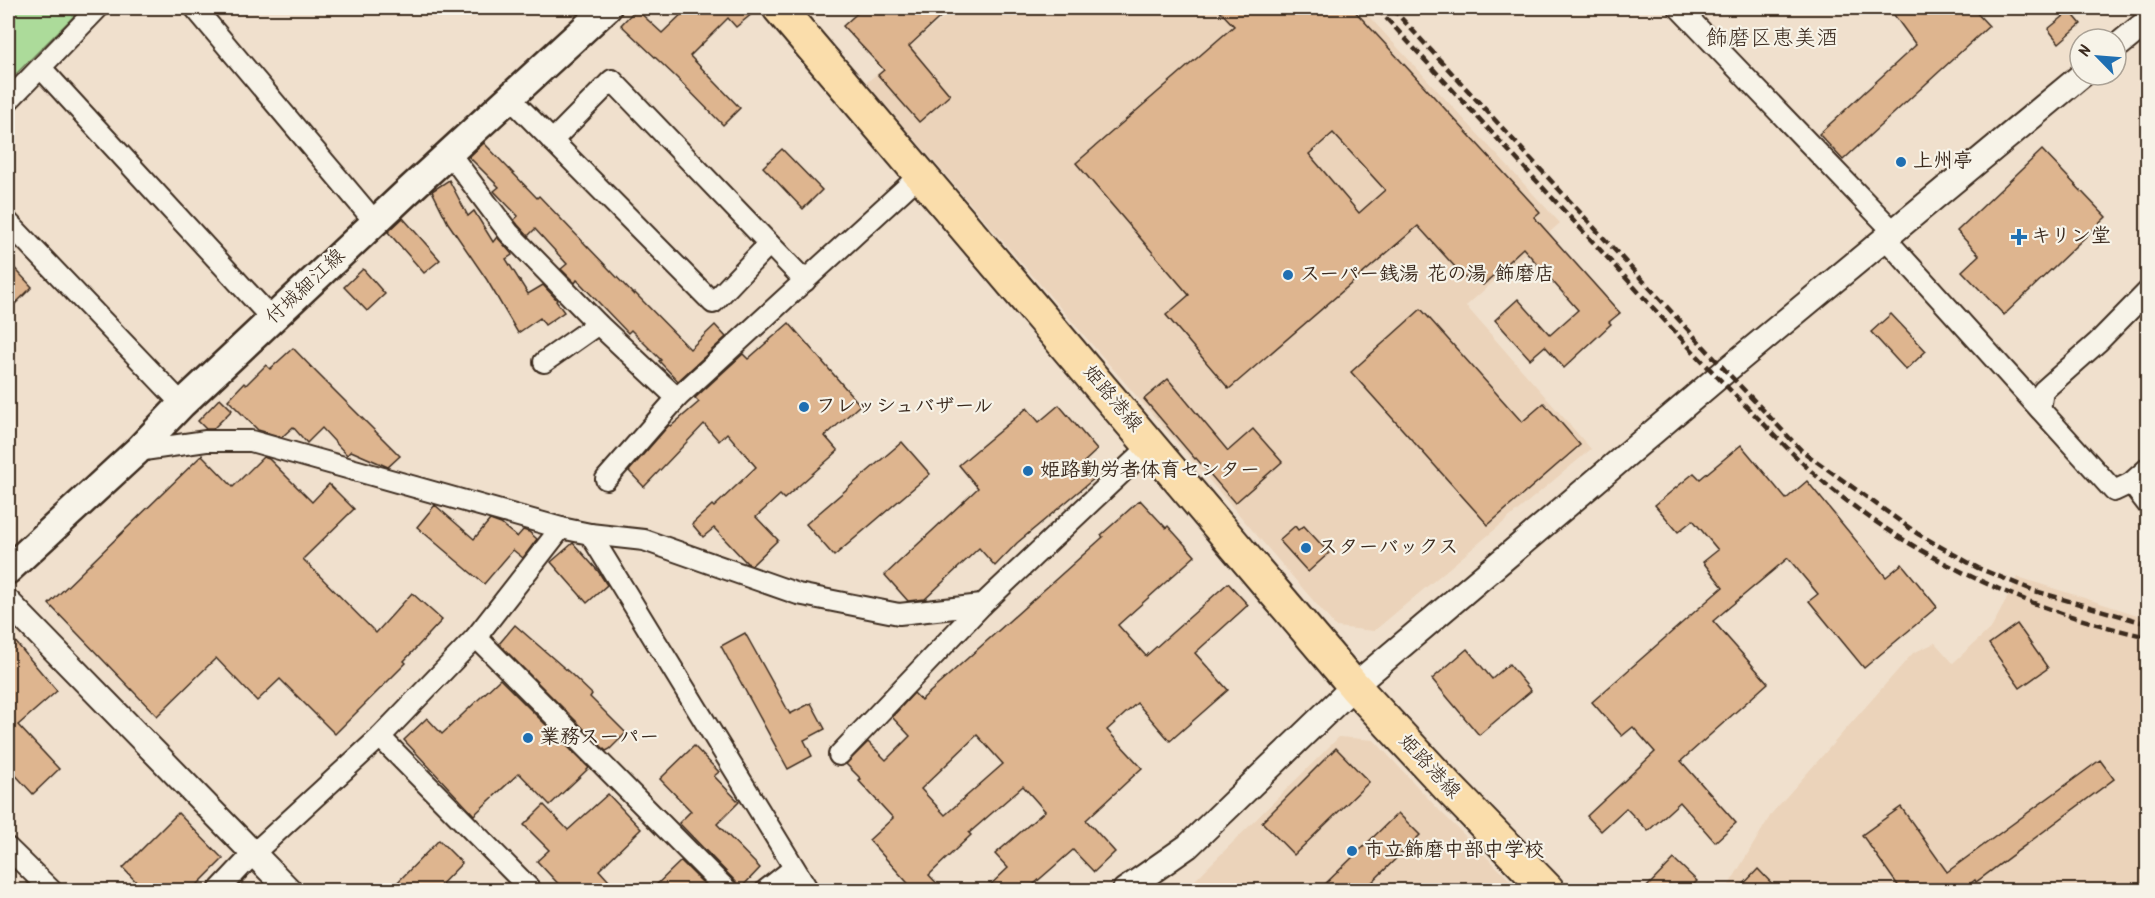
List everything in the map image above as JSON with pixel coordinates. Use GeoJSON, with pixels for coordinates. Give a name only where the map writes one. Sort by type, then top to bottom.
{"type":"FeatureCollection","features":[{"type":"Feature","properties":{"kind":"main road","name":"付城細江線"},"geometry":{"type":"LineString","coordinates":[[8,570],[375,222],[607,8]]}},
{"type":"Feature","properties":{"kind":"main road","name":"姫路港線"},"geometry":{"type":"LineString","coordinates":[[778,8],[1354,686],[1548,891]]}},
{"type":"Feature","properties":{"kind":"street"},"geometry":{"type":"LineString","coordinates":[[8,101],[98,8]]}},
{"type":"Feature","properties":{"kind":"street"},"geometry":{"type":"LineString","coordinates":[[195,8],[375,222]]}},
{"type":"Feature","properties":{"kind":"street"},"geometry":{"type":"LineString","coordinates":[[1679,8],[1889,234],[2114,491],[2131,483],[2148,468]]}},
{"type":"Feature","properties":{"kind":"street"},"geometry":{"type":"LineString","coordinates":[[2128,37],[2148,21]]}},
{"type":"Feature","properties":{"kind":"street"},"geometry":{"type":"LineString","coordinates":[[41,68],[272,319]]}},
{"type":"Feature","properties":{"kind":"street"},"geometry":{"type":"LineString","coordinates":[[552,141],[612,80],[805,281]]}},
{"type":"Feature","properties":{"kind":"street"},"geometry":{"type":"LineString","coordinates":[[1125,891],[1188,846],[1354,686],[1889,234],[2068,87]]}},
{"type":"Feature","properties":{"kind":"street"},"geometry":{"type":"LineString","coordinates":[[510,98],[713,303],[770,244]]}},
{"type":"Feature","properties":{"kind":"street"},"geometry":{"type":"LineString","coordinates":[[450,153],[509,233],[598,324],[677,398]]}},
{"type":"Feature","properties":{"kind":"street"},"geometry":{"type":"LineString","coordinates":[[606,478],[677,398],[921,174]]}},
{"type":"Feature","properties":{"kind":"street"},"geometry":{"type":"LineString","coordinates":[[8,222],[182,404]]}},
{"type":"Feature","properties":{"kind":"street"},"geometry":{"type":"LineString","coordinates":[[2040,409],[2043,391],[2098,342],[2148,291]]}},
{"type":"Feature","properties":{"kind":"street"},"geometry":{"type":"LineString","coordinates":[[544,362],[598,324]]}},
{"type":"Feature","properties":{"kind":"street"},"geometry":{"type":"LineString","coordinates":[[137,450],[206,441],[251,441],[561,528],[644,540],[798,594],[899,614],[982,605]]}},
{"type":"Feature","properties":{"kind":"street"},"geometry":{"type":"LineString","coordinates":[[839,755],[982,605],[1151,445]]}},
{"type":"Feature","properties":{"kind":"street"},"geometry":{"type":"LineString","coordinates":[[2131,483],[2148,505]]}},
{"type":"Feature","properties":{"kind":"street"},"geometry":{"type":"LineString","coordinates":[[219,891],[253,854],[380,737],[476,637],[561,528]]}},
{"type":"Feature","properties":{"kind":"street"},"geometry":{"type":"LineString","coordinates":[[590,534],[807,891]]}},
{"type":"Feature","properties":{"kind":"street"},"geometry":{"type":"LineString","coordinates":[[8,602],[289,891]]}},
{"type":"Feature","properties":{"kind":"street"},"geometry":{"type":"LineString","coordinates":[[476,637],[727,891]]}},
{"type":"Feature","properties":{"kind":"street"},"geometry":{"type":"LineString","coordinates":[[380,737],[531,891]]}},
{"type":"Feature","properties":{"kind":"street"},"geometry":{"type":"LineString","coordinates":[[8,848],[51,891]]}},
{"type":"Feature","properties":{"kind":"street"},"geometry":{"type":"LineString","coordinates":[[765,891],[794,868]]}},
{"type":"Feature","properties":{"kind":"shaded area"},"geometry":{"type":"Polygon","coordinates":[[[955,8],[1361,8],[1560,223],[1466,306],[1591,449],[1374,631],[1336,627],[866,83],[955,8]]]}},
{"type":"Feature","properties":{"kind":"shaded area"},"geometry":{"type":"Polygon","coordinates":[[[2018,577],[2147,618],[2147,890],[1726,890],[1772,813],[1913,653],[1935,643],[1953,663],[1992,627],[2018,577]]]}},
{"type":"Feature","properties":{"kind":"shaded area","name":"市立飾磨中部中学校"},"geometry":{"type":"Polygon","coordinates":[[[1339,737],[1374,740],[1440,811],[1520,890],[1185,890],[1339,737]]]}},
{"type":"Feature","properties":{"kind":"green space"},"geometry":{"type":"Polygon","coordinates":[[[8,8],[82,8],[8,82],[8,8]]]}},
{"type":"Feature","properties":{"kind":"building"},"geometry":{"type":"Polygon","coordinates":[[[688,8],[759,8],[736,27],[728,18],[690,56],[740,108],[723,125],[621,25],[636,9],[662,33],[688,8]]]}},
{"type":"Feature","properties":{"kind":"building"},"geometry":{"type":"Polygon","coordinates":[[[863,8],[950,8],[909,46],[950,95],[919,122],[878,75],[884,70],[843,26],[863,8]]]}},
{"type":"Feature","properties":{"kind":"building"},"geometry":{"type":"Polygon","coordinates":[[[1217,8],[1352,8],[1540,212],[1534,217],[1620,313],[1564,368],[1545,346],[1530,359],[1495,320],[1518,299],[1550,335],[1578,310],[1523,248],[1483,285],[1471,273],[1465,278],[1418,226],[1229,389],[1166,315],[1189,295],[1076,163],[1234,26],[1217,8]],[[1333,133],[1309,154],[1359,213],[1385,190],[1333,133]]]}},
{"type":"Feature","properties":{"kind":"building"},"geometry":{"type":"Polygon","coordinates":[[[1889,8],[1972,8],[1989,26],[1843,160],[1819,134],[1916,45],[1889,8]]]}},
{"type":"Feature","properties":{"kind":"building"},"geometry":{"type":"Polygon","coordinates":[[[2070,11],[2081,24],[2078,27],[2068,27],[2068,35],[2059,43],[2048,29],[2070,11]]]}},
{"type":"Feature","properties":{"kind":"building"},"geometry":{"type":"Polygon","coordinates":[[[484,143],[690,349],[715,325],[726,337],[678,381],[631,330],[628,333],[577,280],[575,283],[561,269],[567,264],[535,229],[528,236],[518,225],[514,220],[518,216],[494,191],[499,187],[469,157],[484,143]]]}},
{"type":"Feature","properties":{"kind":"building"},"geometry":{"type":"Polygon","coordinates":[[[782,149],[822,190],[803,209],[763,167],[782,149]]]}},
{"type":"Feature","properties":{"kind":"building"},"geometry":{"type":"Polygon","coordinates":[[[2042,150],[2106,217],[2004,315],[1962,271],[1979,255],[1957,231],[2042,150]]]}},
{"type":"Feature","properties":{"kind":"building"},"geometry":{"type":"Polygon","coordinates":[[[449,180],[468,216],[474,211],[493,242],[497,237],[511,253],[512,255],[506,259],[528,294],[543,285],[557,300],[564,312],[545,325],[540,318],[518,333],[487,280],[448,223],[432,191],[449,180]]]}},
{"type":"Feature","properties":{"kind":"building"},"geometry":{"type":"Polygon","coordinates":[[[403,218],[440,260],[424,273],[388,232],[403,218]]]}},
{"type":"Feature","properties":{"kind":"building"},"geometry":{"type":"Polygon","coordinates":[[[8,261],[32,287],[8,311],[8,261]]]}},
{"type":"Feature","properties":{"kind":"building"},"geometry":{"type":"Polygon","coordinates":[[[363,269],[385,294],[367,311],[344,287],[363,269]]]}},
{"type":"Feature","properties":{"kind":"building"},"geometry":{"type":"Polygon","coordinates":[[[1421,309],[1522,422],[1544,403],[1580,445],[1488,525],[1351,372],[1421,309]]]}},
{"type":"Feature","properties":{"kind":"building"},"geometry":{"type":"Polygon","coordinates":[[[1891,314],[1926,351],[1906,370],[1871,332],[1891,314]]]}},
{"type":"Feature","properties":{"kind":"building"},"geometry":{"type":"Polygon","coordinates":[[[789,323],[860,405],[825,436],[838,451],[784,499],[780,495],[756,517],[778,540],[752,565],[747,563],[714,528],[703,537],[692,524],[712,505],[714,507],[756,467],[727,433],[719,441],[704,424],[644,487],[629,471],[669,425],[671,426],[699,402],[695,398],[743,354],[748,359],[789,323]]]}},
{"type":"Feature","properties":{"kind":"building"},"geometry":{"type":"Polygon","coordinates":[[[293,348],[400,456],[388,467],[351,451],[347,455],[322,428],[307,443],[293,427],[282,437],[258,430],[228,400],[266,365],[270,369],[293,348]]]}},
{"type":"Feature","properties":{"kind":"building"},"geometry":{"type":"Polygon","coordinates":[[[1168,379],[1228,451],[1253,429],[1282,462],[1235,503],[1144,399],[1168,379]]]}},
{"type":"Feature","properties":{"kind":"building"},"geometry":{"type":"Polygon","coordinates":[[[220,398],[232,410],[213,429],[206,429],[198,421],[220,398]]]}},
{"type":"Feature","properties":{"kind":"building","name":"姫路勤労者体育センター"},"geometry":{"type":"Polygon","coordinates":[[[1059,405],[1097,450],[1084,462],[1096,477],[1017,543],[995,566],[979,548],[925,599],[908,601],[885,575],[978,488],[959,465],[1027,408],[1039,422],[1059,405]]]}},
{"type":"Feature","properties":{"kind":"building"},"geometry":{"type":"Polygon","coordinates":[[[902,442],[930,474],[834,556],[806,524],[902,442]]]}},
{"type":"Feature","properties":{"kind":"building"},"geometry":{"type":"Polygon","coordinates":[[[1741,445],[1786,499],[1807,481],[1886,577],[1902,564],[1937,607],[1864,668],[1809,601],[1818,594],[1788,558],[1713,621],[1768,683],[1681,761],[1736,823],[1715,842],[1680,802],[1648,831],[1626,808],[1601,831],[1587,816],[1655,752],[1633,727],[1622,736],[1592,702],[1723,587],[1703,562],[1718,550],[1693,520],[1678,532],[1655,505],[1694,473],[1700,479],[1741,445]]]}},
{"type":"Feature","properties":{"kind":"building"},"geometry":{"type":"Polygon","coordinates":[[[202,455],[233,487],[263,457],[269,459],[312,502],[329,484],[354,509],[303,559],[376,633],[412,593],[442,620],[404,661],[406,663],[335,734],[280,679],[257,701],[216,658],[157,716],[49,604],[202,455]]]}},
{"type":"Feature","properties":{"kind":"building"},"geometry":{"type":"Polygon","coordinates":[[[1140,500],[1195,556],[1118,625],[1146,656],[1228,583],[1248,605],[1195,653],[1228,690],[1170,741],[1137,703],[1107,730],[1142,768],[1086,820],[1115,852],[1094,872],[1073,850],[1026,891],[984,891],[1008,868],[995,854],[1045,811],[1023,786],[969,833],[971,835],[929,875],[944,891],[915,891],[869,840],[893,818],[846,764],[868,742],[886,760],[910,736],[892,717],[914,693],[921,700],[1103,537],[1101,535],[1140,500]],[[977,735],[921,789],[945,815],[1003,764],[977,735]]]}},
{"type":"Feature","properties":{"kind":"building"},"geometry":{"type":"Polygon","coordinates":[[[435,505],[474,539],[490,520],[501,524],[517,537],[523,530],[537,539],[523,558],[513,550],[484,584],[417,527],[435,505]]]}},
{"type":"Feature","properties":{"kind":"building"},"geometry":{"type":"Polygon","coordinates":[[[1295,526],[1298,530],[1304,526],[1329,553],[1308,572],[1279,540],[1295,526]]]}},
{"type":"Feature","properties":{"kind":"building"},"geometry":{"type":"Polygon","coordinates":[[[573,543],[598,571],[607,585],[587,603],[551,562],[573,543]]]}},
{"type":"Feature","properties":{"kind":"building"},"geometry":{"type":"Polygon","coordinates":[[[2017,624],[2048,668],[2020,688],[1989,644],[2017,624]]]}},
{"type":"Feature","properties":{"kind":"building"},"geometry":{"type":"Polygon","coordinates":[[[515,625],[592,694],[590,697],[626,733],[610,749],[606,751],[499,644],[515,625]]]}},
{"type":"Feature","properties":{"kind":"building"},"geometry":{"type":"Polygon","coordinates":[[[8,633],[57,691],[18,725],[59,769],[33,794],[8,767],[8,633]]]}},
{"type":"Feature","properties":{"kind":"building"},"geometry":{"type":"Polygon","coordinates":[[[745,633],[790,714],[811,703],[825,729],[804,740],[812,756],[788,769],[721,646],[745,633]]]}},
{"type":"Feature","properties":{"kind":"building"},"geometry":{"type":"Polygon","coordinates":[[[1467,649],[1492,679],[1509,664],[1531,691],[1479,735],[1432,679],[1467,649]]]}},
{"type":"Feature","properties":{"kind":"building"},"geometry":{"type":"Polygon","coordinates":[[[500,679],[589,768],[550,805],[519,773],[474,815],[404,740],[427,718],[442,734],[500,679]]]}},
{"type":"Feature","properties":{"kind":"building"},"geometry":{"type":"Polygon","coordinates":[[[694,746],[719,772],[714,776],[739,802],[717,824],[760,868],[739,890],[736,882],[679,823],[691,811],[660,779],[694,746]]]}},
{"type":"Feature","properties":{"kind":"building"},"geometry":{"type":"Polygon","coordinates":[[[1336,748],[1369,782],[1294,855],[1262,822],[1336,748]]]}},
{"type":"Feature","properties":{"kind":"building"},"geometry":{"type":"Polygon","coordinates":[[[2100,760],[2114,779],[1961,891],[1902,891],[1862,835],[1901,807],[1947,872],[2100,760]]]}},
{"type":"Feature","properties":{"kind":"building"},"geometry":{"type":"Polygon","coordinates":[[[608,794],[641,829],[599,870],[618,891],[565,891],[537,861],[549,850],[524,825],[544,805],[568,830],[608,794]]]}},
{"type":"Feature","properties":{"kind":"building"},"geometry":{"type":"Polygon","coordinates":[[[178,813],[223,859],[191,891],[145,891],[123,868],[178,813]]]}},
{"type":"Feature","properties":{"kind":"building"},"geometry":{"type":"Polygon","coordinates":[[[1398,813],[1420,835],[1363,891],[1318,891],[1398,813]]]}},
{"type":"Feature","properties":{"kind":"building"},"geometry":{"type":"Polygon","coordinates":[[[439,840],[462,863],[435,891],[389,891],[439,840]]]}},
{"type":"Feature","properties":{"kind":"building"},"geometry":{"type":"Polygon","coordinates":[[[1674,859],[1697,881],[1687,891],[1643,891],[1674,859]]]}},
{"type":"Feature","properties":{"kind":"building"},"geometry":{"type":"Polygon","coordinates":[[[681,861],[711,891],[650,891],[681,861]]]}},
{"type":"Feature","properties":{"kind":"building"},"geometry":{"type":"Polygon","coordinates":[[[1758,869],[1779,891],[1737,891],[1758,869]]]}},
{"type":"Feature","properties":{"kind":"railway"},"geometry":{"type":"LineString","coordinates":[[1377,8],[1706,365],[1796,457],[1832,489],[1902,539],[1981,581],[2064,614],[2148,637]]}},
{"type":"Feature","properties":{"kind":"railway"},"geometry":{"type":"LineString","coordinates":[[1392,8],[1802,451],[1918,534],[1978,568],[2035,591],[2148,624]]}},
{"type":"Feature","properties":{"kind":"place","name":"上州亭"},"geometry":{"type":"Point","coordinates":[1901,162]}},
{"type":"Feature","properties":{"kind":"place","name":"キリン堂"},"geometry":{"type":"Point","coordinates":[2019,237]}},
{"type":"Feature","properties":{"kind":"place","name":"スーパー銭湯 花の湯 飾磨店"},"geometry":{"type":"Point","coordinates":[1288,275]}},
{"type":"Feature","properties":{"kind":"place","name":"フレッシュバザール"},"geometry":{"type":"Point","coordinates":[804,407]}},
{"type":"Feature","properties":{"kind":"place","name":"姫路勤労者体育センター"},"geometry":{"type":"Point","coordinates":[1028,471]}},
{"type":"Feature","properties":{"kind":"place","name":"スターバックス"},"geometry":{"type":"Point","coordinates":[1306,548]}},
{"type":"Feature","properties":{"kind":"place","name":"業務スーパー"},"geometry":{"type":"Point","coordinates":[528,738]}},
{"type":"Feature","properties":{"kind":"place","name":"市立飾磨中部中学校"},"geometry":{"type":"Point","coordinates":[1352,851]}},
{"type":"Feature","properties":{"kind":"district","name":"飾磨区恵美酒"},"geometry":{"type":"Point","coordinates":[1772,39]}}]}
